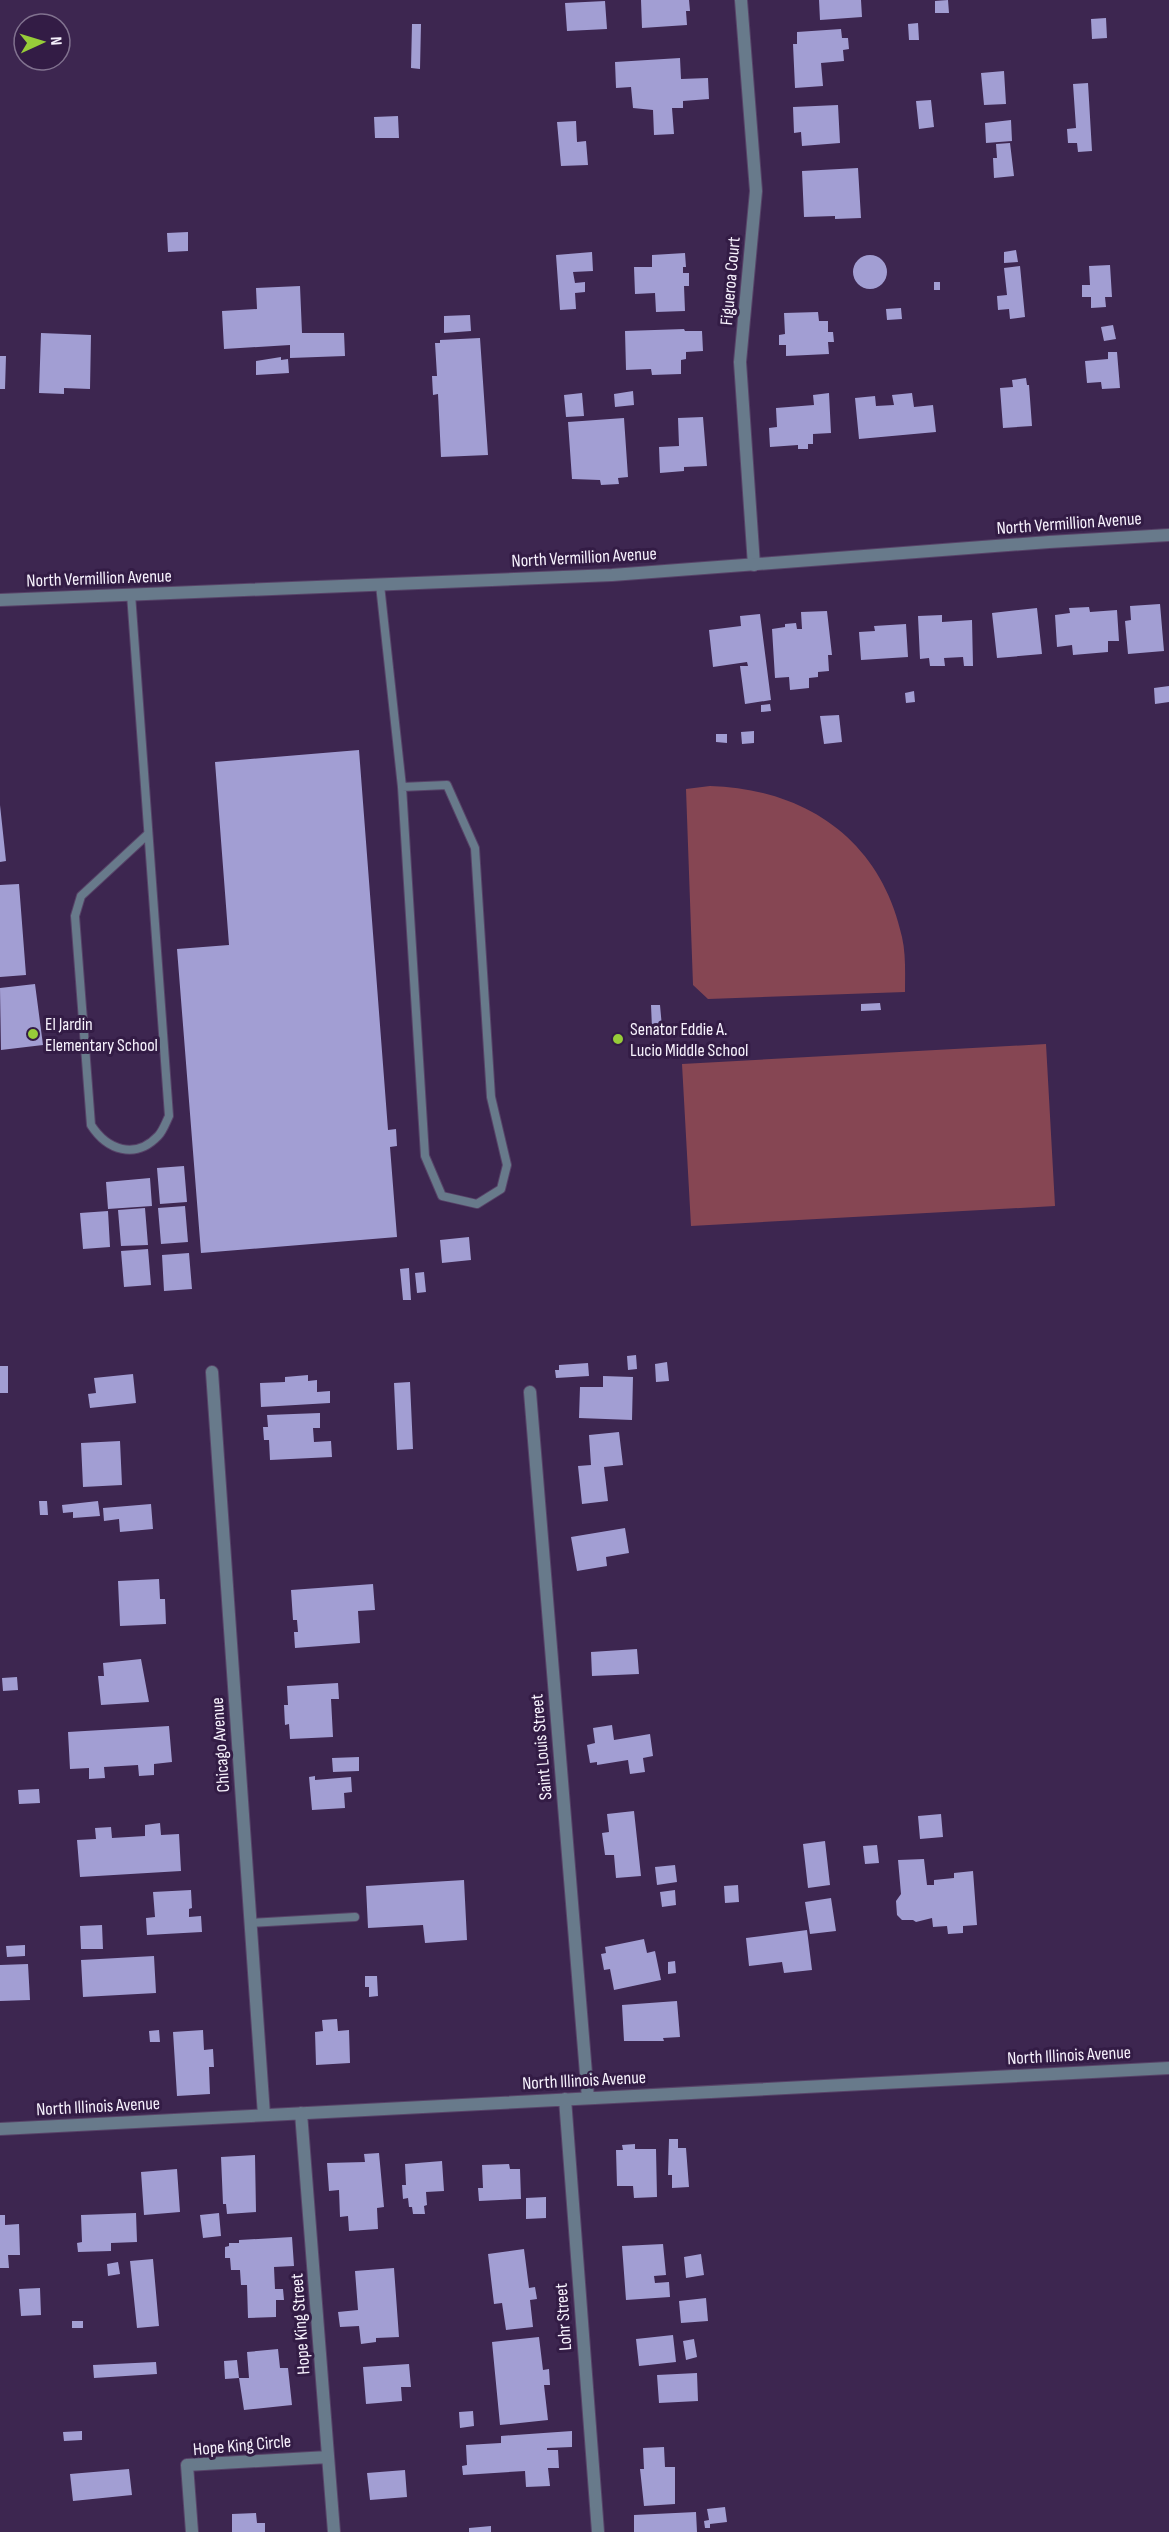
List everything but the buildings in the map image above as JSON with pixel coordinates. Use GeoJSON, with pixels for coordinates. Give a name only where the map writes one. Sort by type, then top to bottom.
{"type":"FeatureCollection","features":[{"type":"Feature","properties":{"kind":"street","name":"Figueroa Court"},"geometry":{"type":"LineString","coordinates":[[741,0],[756,191],[740,362],[754,565]]}},
{"type":"Feature","properties":{"kind":"street","name":"North Vermillion Avenue"},"geometry":{"type":"LineString","coordinates":[[0,600],[612,575],[1169,535]]}},
{"type":"Feature","properties":{"kind":"street","name":"Chicago Avenue"},"geometry":{"type":"LineString","coordinates":[[212,1372],[264,2115]]}},
{"type":"Feature","properties":{"kind":"street","name":"Saint Louis Street"},"geometry":{"type":"LineString","coordinates":[[530,1392],[588,2098]]}},
{"type":"Feature","properties":{"kind":"street","name":"North Illinois Avenue"},"geometry":{"type":"LineString","coordinates":[[0,2130],[1169,2068]]}},
{"type":"Feature","properties":{"kind":"street","name":"Lohr Street"},"geometry":{"type":"LineString","coordinates":[[565,2099],[598,2532]]}},
{"type":"Feature","properties":{"kind":"street","name":"Hope King Street"},"geometry":{"type":"LineString","coordinates":[[301,2113],[334,2532]]}},
{"type":"Feature","properties":{"kind":"street","name":"Hope King Circle"},"geometry":{"type":"LineString","coordinates":[[192,2532],[187,2465],[328,2457]]}},
{"type":"Feature","properties":{"kind":"lane"},"geometry":{"type":"LineString","coordinates":[[381,585],[402,787],[425,1156],[442,1196],[477,1204],[501,1189],[507,1165],[491,1097],[475,848],[447,785],[402,787]]}},
{"type":"Feature","properties":{"kind":"lane"},"geometry":{"type":"LineString","coordinates":[[130,594],[148,834],[169,1116],[160,1135],[146,1147],[112,1148],[100,1139],[91,1125],[75,916],[81,896],[148,834]]}},
{"type":"Feature","properties":{"kind":"lane"},"geometry":{"type":"LineString","coordinates":[[251,1923],[355,1917]]}},
{"type":"Feature","properties":{"kind":"shaded area"},"geometry":{"type":"Polygon","coordinates":[[[710,786],[745,789],[778,797],[834,826],[857,847],[877,873],[892,903],[902,937],[905,992],[708,999],[693,985],[686,789],[710,786]]]}},
{"type":"Feature","properties":{"kind":"shaded area"},"geometry":{"type":"Polygon","coordinates":[[[1046,1044],[1055,1206],[691,1226],[682,1064],[1046,1044]]]}},
{"type":"Feature","properties":{"kind":"place","name":"El Jardin Elementary School"},"geometry":{"type":"Point","coordinates":[33,1034]}},
{"type":"Feature","properties":{"kind":"place","name":"Senator Eddie A. Lucio Middle School"},"geometry":{"type":"Point","coordinates":[618,1039]}}]}
